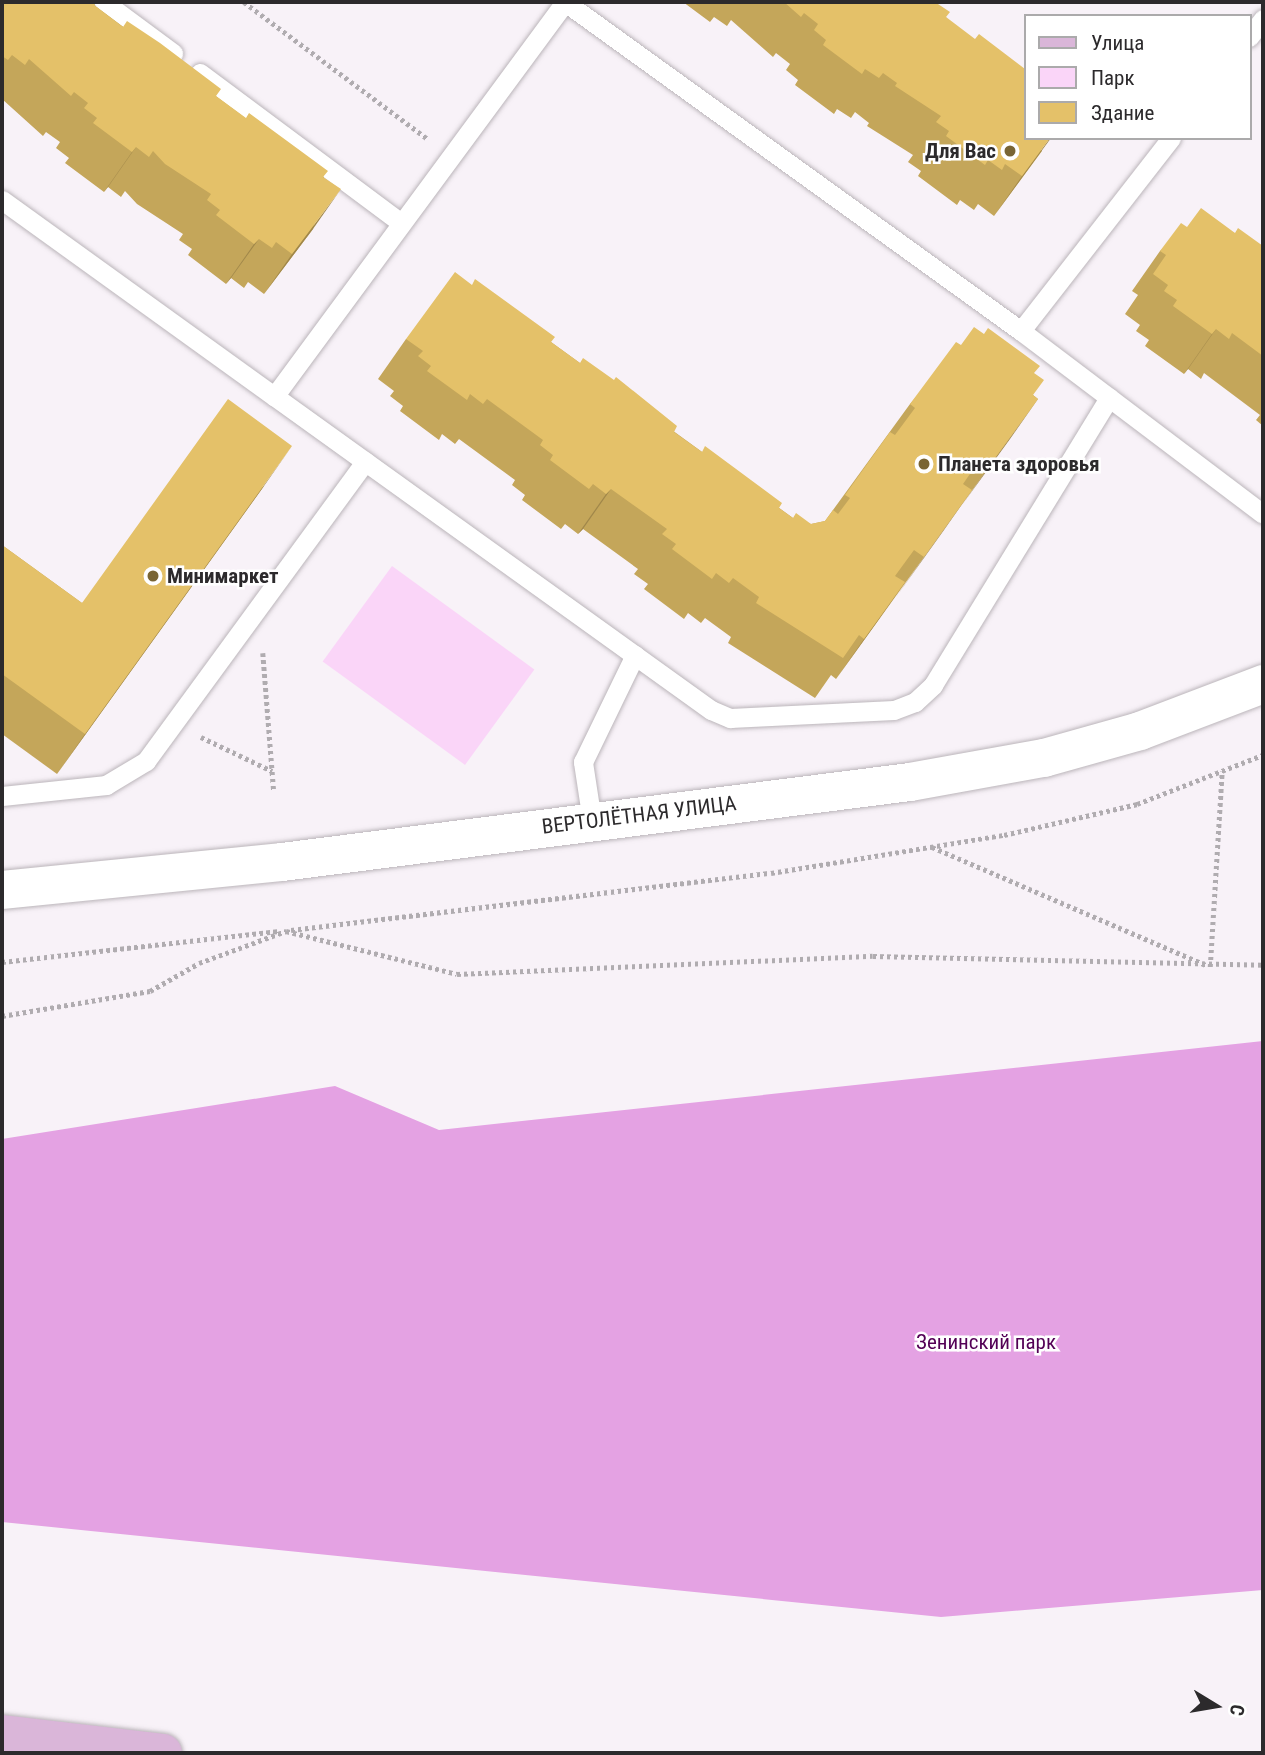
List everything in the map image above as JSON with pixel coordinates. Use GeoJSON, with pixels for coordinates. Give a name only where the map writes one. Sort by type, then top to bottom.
{"type":"FeatureCollection","features":[{"type":"Feature","properties":{"kind":"main road"},"geometry":{"type":"LineString","coordinates":[[2,1734],[163,1753]]}},
{"type":"Feature","properties":{"kind":"street","name":"ВЕРТОЛЁТНАЯ УЛИЦА"},"geometry":{"type":"LineString","coordinates":[[2,890],[282,862],[910,782],[1044,758],[1140,731],[1263,684]]}},
{"type":"Feature","properties":{"kind":"lane"},"geometry":{"type":"LineString","coordinates":[[104,2],[401,223]]}},
{"type":"Feature","properties":{"kind":"lane"},"geometry":{"type":"LineString","coordinates":[[274,396],[565,2],[1021,331],[1263,514]]}},
{"type":"Feature","properties":{"kind":"lane"},"geometry":{"type":"LineString","coordinates":[[1251,34],[1263,19]]}},
{"type":"Feature","properties":{"kind":"lane"},"geometry":{"type":"LineString","coordinates":[[1021,331],[1169,140]]}},
{"type":"Feature","properties":{"kind":"lane"},"geometry":{"type":"LineString","coordinates":[[2,200],[365,462],[635,654],[730,718],[894,710],[915,702],[933,685],[1109,398]]}},
{"type":"Feature","properties":{"kind":"lane"},"geometry":{"type":"LineString","coordinates":[[2,796],[106,785],[146,761],[365,462]]}},
{"type":"Feature","properties":{"kind":"lane"},"geometry":{"type":"LineString","coordinates":[[592,821],[583,762],[635,654]]}},
{"type":"Feature","properties":{"kind":"path"},"geometry":{"type":"LineString","coordinates":[[244,2],[451,156]]}},
{"type":"Feature","properties":{"kind":"path"},"geometry":{"type":"LineString","coordinates":[[259,607],[274,792]]}},
{"type":"Feature","properties":{"kind":"path"},"geometry":{"type":"LineString","coordinates":[[174,724],[273,771]]}},
{"type":"Feature","properties":{"kind":"path"},"geometry":{"type":"LineString","coordinates":[[2,962],[771,873],[932,847],[1137,804],[1263,755]]}},
{"type":"Feature","properties":{"kind":"path"},"geometry":{"type":"LineString","coordinates":[[1210,967],[1222,771]]}},
{"type":"Feature","properties":{"kind":"path"},"geometry":{"type":"LineString","coordinates":[[932,847],[1210,967]]}},
{"type":"Feature","properties":{"kind":"path"},"geometry":{"type":"LineString","coordinates":[[2,1016],[150,991],[199,963],[286,931],[457,974],[873,956],[1210,967],[1263,965]]}},
{"type":"Feature","properties":{"kind":"green space"},"geometry":{"type":"Polygon","coordinates":[[[392,566],[534,669],[465,765],[323,661],[392,566]]]}},
{"type":"Feature","properties":{"kind":"green space","name":"Зенинский парк"},"geometry":{"type":"Polygon","coordinates":[[[1263,1041],[1263,1590],[941,1617],[2,1522],[2,1139],[335,1086],[439,1130],[1263,1041]]]}},
{"type":"Feature","properties":{"kind":"building"},"geometry":{"type":"Polygon","coordinates":[[[2,2],[96,2],[94,5],[123,27],[127,21],[221,89],[216,96],[246,118],[249,113],[328,171],[323,177],[341,189],[292,254],[276,242],[272,248],[259,239],[254,244],[216,215],[220,210],[207,200],[211,194],[165,164],[153,151],[149,157],[136,147],[132,152],[93,123],[97,118],[84,108],[88,103],[74,92],[71,96],[29,59],[25,65],[12,55],[8,60],[2,56],[2,2]]]}},
{"type":"Feature","properties":{"kind":"building"},"geometry":{"type":"Polygon","coordinates":[[[784,2],[935,2],[950,12],[946,17],[975,39],[979,34],[1024,68],[1024,140],[1049,140],[1022,176],[1005,164],[1002,170],[988,160],[985,165],[946,136],[949,131],[936,122],[941,116],[895,86],[897,83],[883,73],[879,78],[865,69],[862,74],[823,45],[826,40],[814,30],[818,24],[804,13],[801,17],[784,2]]]}},
{"type":"Feature","properties":{"kind":"building"},"geometry":{"type":"Polygon","coordinates":[[[1201,208],[1235,233],[1238,228],[1263,246],[1263,356],[1232,333],[1229,339],[1216,329],[1212,334],[1173,306],[1177,300],[1164,291],[1168,285],[1153,274],[1166,255],[1160,251],[1181,223],[1187,227],[1201,208]]]}},
{"type":"Feature","properties":{"kind":"building"},"geometry":{"type":"Polygon","coordinates":[[[455,272],[472,285],[475,279],[555,337],[551,342],[580,363],[583,358],[614,380],[616,377],[677,426],[674,432],[702,452],[705,446],[782,503],[779,508],[793,518],[796,513],[811,524],[825,521],[833,510],[838,514],[850,498],[845,495],[890,432],[895,435],[915,408],[910,404],[956,342],[961,345],[974,327],[984,334],[988,328],[1040,366],[1034,373],[1044,380],[1033,395],[1038,399],[990,465],[981,458],[963,484],[972,490],[924,557],[914,550],[895,576],[905,582],[864,639],[859,635],[843,658],[756,603],[759,597],[733,578],[729,583],[716,573],[712,579],[672,549],[676,544],[662,534],[667,529],[611,489],[606,494],[593,484],[589,489],[550,460],[553,455],[540,445],[543,440],[487,399],[483,404],[470,394],[467,400],[427,371],[431,366],[418,356],[423,351],[406,339],[455,272]]]}},
{"type":"Feature","properties":{"kind":"building"},"geometry":{"type":"Polygon","coordinates":[[[228,399],[292,446],[85,734],[2,674],[2,545],[82,603],[228,399]]]}},
{"type":"Feature","properties":{"kind":"place","name":"Для Вас"},"geometry":{"type":"Point","coordinates":[1010,151]}},
{"type":"Feature","properties":{"kind":"place","name":"Планета здоровья"},"geometry":{"type":"Point","coordinates":[924,464]}},
{"type":"Feature","properties":{"kind":"place","name":"Минимаркет"},"geometry":{"type":"Point","coordinates":[153,576]}}]}
